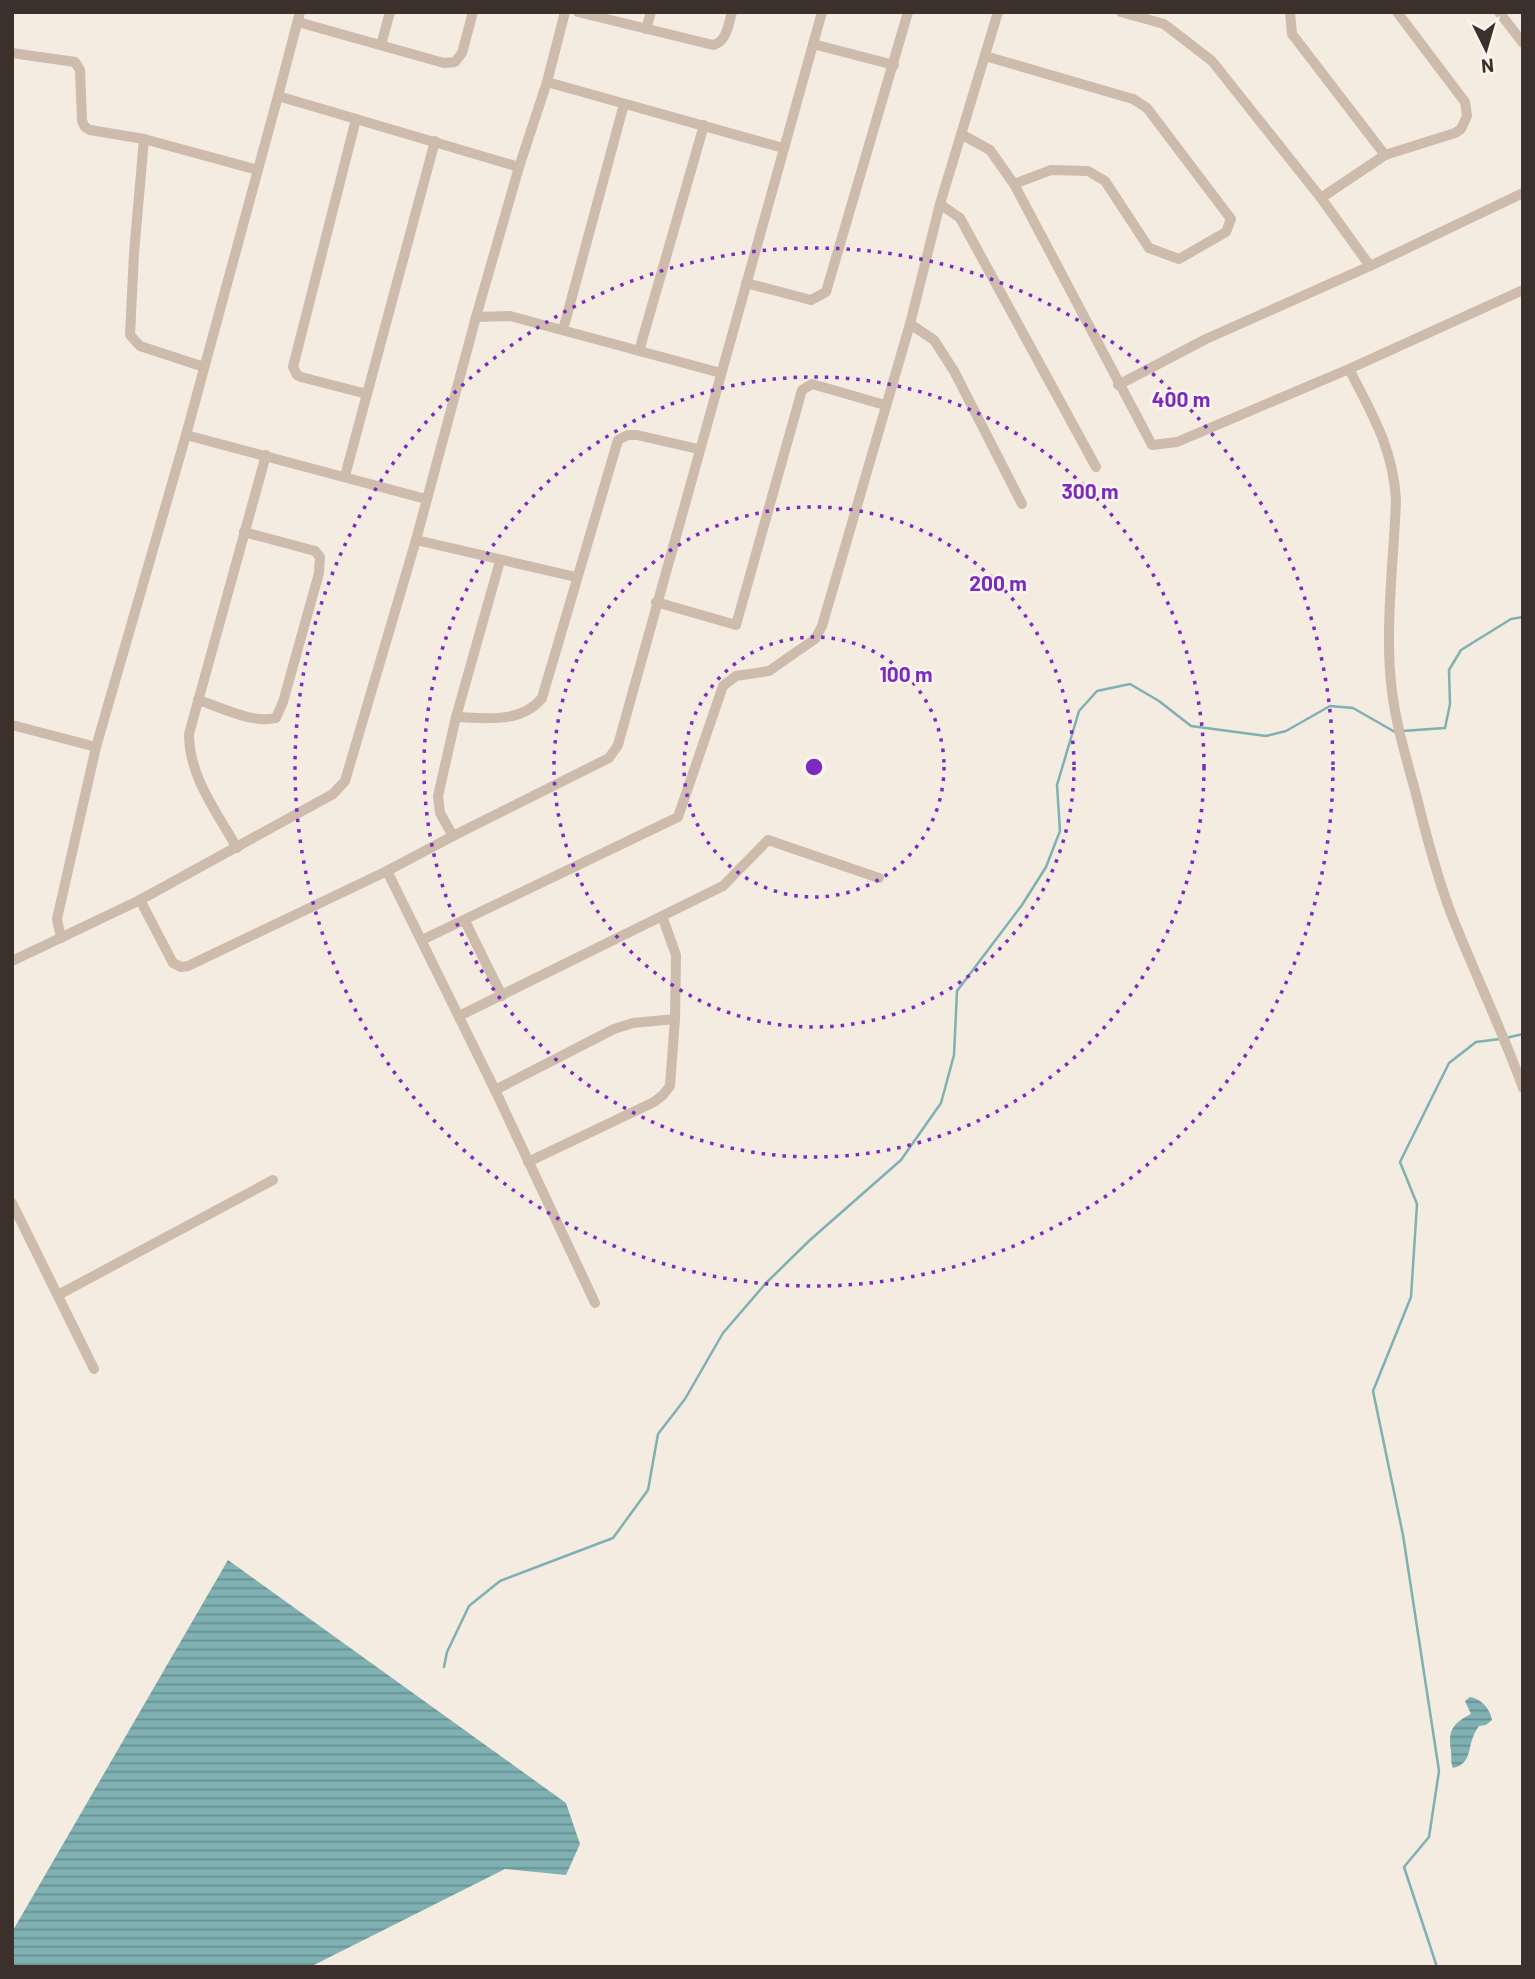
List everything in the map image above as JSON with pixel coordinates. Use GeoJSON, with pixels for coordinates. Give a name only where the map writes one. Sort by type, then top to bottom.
{"type":"FeatureCollection","features":[{"type":"Feature","properties":{"kind":"street"},"geometry":{"type":"LineString","coordinates":[[381,45],[390,12]]}},
{"type":"Feature","properties":{"kind":"street"},"geometry":{"type":"LineString","coordinates":[[61,938],[57,919],[96,747],[186,435],[299,17],[444,63],[455,62],[462,53],[473,12]]}},
{"type":"Feature","properties":{"kind":"street"},"geometry":{"type":"LineString","coordinates":[[12,961],[140,900],[237,848],[333,794],[345,781],[565,12]]}},
{"type":"Feature","properties":{"kind":"street"},"geometry":{"type":"LineString","coordinates":[[578,12],[713,45],[724,38],[732,12]]}},
{"type":"Feature","properties":{"kind":"street"},"geometry":{"type":"LineString","coordinates":[[646,29],[651,12]]}},
{"type":"Feature","properties":{"kind":"street"},"geometry":{"type":"LineString","coordinates":[[140,900],[173,963],[177,967],[185,967],[387,872],[609,758],[618,746],[698,449],[822,12]]}},
{"type":"Feature","properties":{"kind":"street"},"geometry":{"type":"LineString","coordinates":[[746,283],[811,300],[826,292],[908,12]]}},
{"type":"Feature","properties":{"kind":"street"},"geometry":{"type":"LineString","coordinates":[[422,940],[678,817],[723,686],[736,676],[769,671],[816,639],[910,324],[940,204],[998,12]]}},
{"type":"Feature","properties":{"kind":"street"},"geometry":{"type":"LineString","coordinates":[[1121,12],[1164,23],[1212,61],[1321,198],[1370,266]]}},
{"type":"Feature","properties":{"kind":"street"},"geometry":{"type":"LineString","coordinates":[[1290,12],[1292,34],[1385,155]]}},
{"type":"Feature","properties":{"kind":"street"},"geometry":{"type":"LineString","coordinates":[[1321,198],[1385,155],[1455,133],[1461,129],[1467,116],[1465,102],[1398,12]]}},
{"type":"Feature","properties":{"kind":"street"},"geometry":{"type":"LineString","coordinates":[[1499,12],[1523,43]]}},
{"type":"Feature","properties":{"kind":"street"},"geometry":{"type":"LineString","coordinates":[[813,44],[894,65]]}},
{"type":"Feature","properties":{"kind":"street"},"geometry":{"type":"LineString","coordinates":[[12,52],[75,62],[80,70],[82,121],[85,127],[144,139],[258,170]]}},
{"type":"Feature","properties":{"kind":"street"},"geometry":{"type":"LineString","coordinates":[[985,56],[1133,99],[1147,108],[1231,219],[1226,232],[1179,259],[1149,248],[1105,181],[1088,170],[1051,170],[1014,184]]}},
{"type":"Feature","properties":{"kind":"street"},"geometry":{"type":"LineString","coordinates":[[547,82],[783,148]]}},
{"type":"Feature","properties":{"kind":"street"},"geometry":{"type":"LineString","coordinates":[[278,96],[519,167]]}},
{"type":"Feature","properties":{"kind":"street"},"geometry":{"type":"LineString","coordinates":[[563,330],[624,104]]}},
{"type":"Feature","properties":{"kind":"street"},"geometry":{"type":"LineString","coordinates":[[356,119],[293,367],[301,377],[367,394]]}},
{"type":"Feature","properties":{"kind":"street"},"geometry":{"type":"LineString","coordinates":[[639,351],[704,125]]}},
{"type":"Feature","properties":{"kind":"street"},"geometry":{"type":"LineString","coordinates":[[961,134],[990,150],[1014,184],[1118,385],[1152,444],[1177,442],[1349,369],[1523,290]]}},
{"type":"Feature","properties":{"kind":"street"},"geometry":{"type":"LineString","coordinates":[[144,139],[130,335],[140,346],[204,367]]}},
{"type":"Feature","properties":{"kind":"street"},"geometry":{"type":"LineString","coordinates":[[345,476],[435,141]]}},
{"type":"Feature","properties":{"kind":"street"},"geometry":{"type":"LineString","coordinates":[[1118,385],[1206,339],[1370,266],[1523,193]]}},
{"type":"Feature","properties":{"kind":"street"},"geometry":{"type":"LineString","coordinates":[[940,204],[960,218],[1096,467]]}},
{"type":"Feature","properties":{"kind":"street"},"geometry":{"type":"LineString","coordinates":[[476,317],[510,316],[721,373]]}},
{"type":"Feature","properties":{"kind":"street"},"geometry":{"type":"LineString","coordinates":[[910,324],[934,340],[954,371],[1022,504]]}},
{"type":"Feature","properties":{"kind":"street"},"geometry":{"type":"LineString","coordinates":[[1349,369],[1381,432],[1395,475],[1390,650],[1392,694],[1408,765],[1428,843],[1451,913],[1487,1002],[1502,1030],[1523,1088]]}},
{"type":"Feature","properties":{"kind":"street"},"geometry":{"type":"LineString","coordinates":[[656,603],[736,625],[802,390],[812,384],[885,405]]}},
{"type":"Feature","properties":{"kind":"street"},"geometry":{"type":"LineString","coordinates":[[186,435],[426,499]]}},
{"type":"Feature","properties":{"kind":"street"},"geometry":{"type":"LineString","coordinates":[[456,718],[505,718],[535,706],[545,688],[618,440],[628,435],[637,435],[698,449]]}},
{"type":"Feature","properties":{"kind":"street"},"geometry":{"type":"LineString","coordinates":[[237,848],[200,782],[191,760],[189,734],[266,455]]}},
{"type":"Feature","properties":{"kind":"street"},"geometry":{"type":"LineString","coordinates":[[198,700],[256,718],[276,718],[283,702],[319,573],[320,557],[315,551],[244,533]]}},
{"type":"Feature","properties":{"kind":"street"},"geometry":{"type":"LineString","coordinates":[[416,540],[576,577]]}},
{"type":"Feature","properties":{"kind":"street"},"geometry":{"type":"LineString","coordinates":[[453,836],[440,813],[438,801],[456,718],[500,561]]}},
{"type":"Feature","properties":{"kind":"street"},"geometry":{"type":"LineString","coordinates":[[12,725],[96,747]]}},
{"type":"Feature","properties":{"kind":"street"},"geometry":{"type":"LineString","coordinates":[[459,1016],[723,886],[768,840],[878,878]]}},
{"type":"Feature","properties":{"kind":"street"},"geometry":{"type":"LineString","coordinates":[[387,872],[495,1090],[595,1303]]}},
{"type":"Feature","properties":{"kind":"street"},"geometry":{"type":"LineString","coordinates":[[528,1162],[663,1096],[670,1086],[676,955],[662,916]]}},
{"type":"Feature","properties":{"kind":"street"},"geometry":{"type":"LineString","coordinates":[[465,921],[502,996]]}},
{"type":"Feature","properties":{"kind":"street"},"geometry":{"type":"LineString","coordinates":[[495,1090],[614,1029],[633,1023],[675,1018]]}},
{"type":"Feature","properties":{"kind":"street"},"geometry":{"type":"LineString","coordinates":[[58,1295],[273,1180]]}},
{"type":"Feature","properties":{"kind":"street"},"geometry":{"type":"LineString","coordinates":[[12,1203],[94,1369]]}},
{"type":"Feature","properties":{"kind":"water"},"geometry":{"type":"Polygon","coordinates":[[[228,1560],[566,1803],[580,1844],[566,1875],[505,1869],[310,1967],[12,1967],[12,1932],[228,1560]]]}},
{"type":"Feature","properties":{"kind":"water"},"geometry":{"type":"Polygon","coordinates":[[[1470,1697],[1485,1705],[1492,1720],[1479,1726],[1464,1762],[1453,1768],[1451,1733],[1459,1721],[1471,1714],[1465,1701],[1470,1697]]]}},
{"type":"Feature","properties":{"kind":"waterway"},"geometry":{"type":"LineString","coordinates":[[1402,731],[1445,728],[1450,704],[1449,670],[1461,650],[1511,619],[1523,617]]}},
{"type":"Feature","properties":{"kind":"waterway"},"geometry":{"type":"LineString","coordinates":[[444,1667],[447,1652],[469,1606],[500,1581],[613,1538],[648,1490],[658,1434],[685,1399],[723,1333],[766,1283],[810,1240],[901,1160],[941,1103],[954,1055],[957,991],[1022,905],[1046,867],[1060,831],[1057,785],[1079,711],[1097,691],[1130,684],[1159,701],[1191,726],[1266,736],[1286,731],[1330,706],[1353,708],[1395,732]]}},
{"type":"Feature","properties":{"kind":"waterway"},"geometry":{"type":"LineString","coordinates":[[1506,1038],[1523,1034]]}},
{"type":"Feature","properties":{"kind":"waterway"},"geometry":{"type":"LineString","coordinates":[[1437,1967],[1404,1867],[1429,1837],[1439,1771],[1403,1535],[1373,1391],[1411,1297],[1417,1204],[1400,1162],[1449,1063],[1476,1042],[1500,1039]]}}]}
